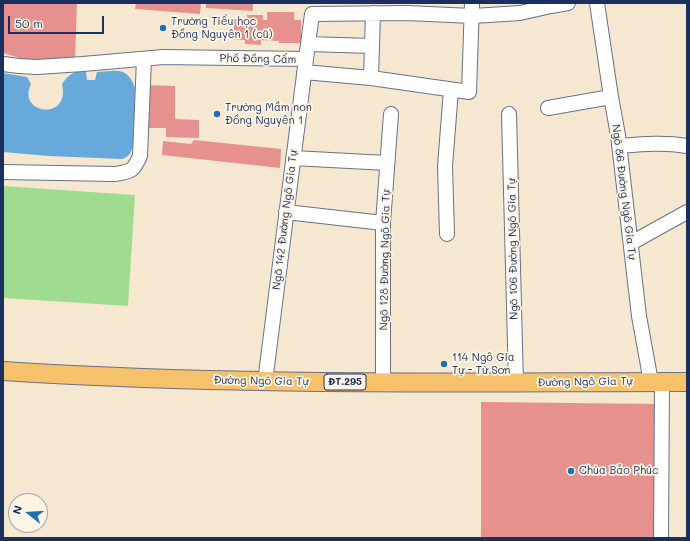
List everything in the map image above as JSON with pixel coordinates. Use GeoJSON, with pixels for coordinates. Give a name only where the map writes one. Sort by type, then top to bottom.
{"type":"FeatureCollection","features":[{"type":"Feature","properties":{"kind":"main road","name":"Đường Ngô Gia Tự"},"geometry":{"type":"LineString","coordinates":[[3,371],[40,374],[265,382],[687,382]]}},
{"type":"Feature","properties":{"kind":"street","name":"Phố Đồng Cẩm"},"geometry":{"type":"LineString","coordinates":[[3,64],[37,67],[163,57],[305,66],[311,8],[373,13],[407,13],[472,9],[520,13],[568,3]]}},
{"type":"Feature","properties":{"kind":"street","name":"Ngõ 86 Đường Ngô Gia Tự"},"geometry":{"type":"LineString","coordinates":[[596,3],[619,146],[639,316],[656,382],[661,538]]}},
{"type":"Feature","properties":{"kind":"street"},"geometry":{"type":"LineString","coordinates":[[305,66],[371,78],[469,92],[472,9]]}},
{"type":"Feature","properties":{"kind":"street"},"geometry":{"type":"LineString","coordinates":[[371,78],[373,13]]}},
{"type":"Feature","properties":{"kind":"street"},"geometry":{"type":"LineString","coordinates":[[308,44],[372,46]]}},
{"type":"Feature","properties":{"kind":"street"},"geometry":{"type":"LineString","coordinates":[[3,172],[115,174],[130,172],[140,156],[144,59]]}},
{"type":"Feature","properties":{"kind":"street","name":"Ngõ 142 Đường Ngô Gia Tự"},"geometry":{"type":"LineString","coordinates":[[265,382],[305,66]]}},
{"type":"Feature","properties":{"kind":"street"},"geometry":{"type":"LineString","coordinates":[[447,234],[445,166],[451,90]]}},
{"type":"Feature","properties":{"kind":"street"},"geometry":{"type":"LineString","coordinates":[[548,108],[611,96]]}},
{"type":"Feature","properties":{"kind":"street","name":"Ngõ 128 Đường Ngô Gia Tự"},"geometry":{"type":"LineString","coordinates":[[384,382],[383,223],[391,114]]}},
{"type":"Feature","properties":{"kind":"street","name":"Ngõ 106 Đường Ngô Gia Tự"},"geometry":{"type":"LineString","coordinates":[[509,114],[516,383]]}},
{"type":"Feature","properties":{"kind":"street"},"geometry":{"type":"LineString","coordinates":[[619,146],[657,143],[687,146]]}},
{"type":"Feature","properties":{"kind":"street"},"geometry":{"type":"LineString","coordinates":[[293,158],[387,163]]}},
{"type":"Feature","properties":{"kind":"street"},"geometry":{"type":"LineString","coordinates":[[286,212],[383,223]]}},
{"type":"Feature","properties":{"kind":"street"},"geometry":{"type":"LineString","coordinates":[[631,243],[687,212]]}},
{"type":"Feature","properties":{"kind":"green space"},"geometry":{"type":"Polygon","coordinates":[[[3,186],[135,195],[128,306],[3,298],[3,186]]]}},
{"type":"Feature","properties":{"kind":"water"},"geometry":{"type":"Polygon","coordinates":[[[79,71],[86,72],[87,80],[95,80],[97,72],[120,71],[125,73],[132,81],[135,88],[133,146],[128,156],[122,159],[49,156],[3,152],[3,73],[27,77],[31,84],[28,94],[31,102],[44,110],[52,109],[59,104],[63,96],[62,84],[69,76],[79,71]]]}},
{"type":"Feature","properties":{"kind":"building"},"geometry":{"type":"Polygon","coordinates":[[[3,3],[77,3],[75,60],[23,59],[3,53],[3,3]]]}},
{"type":"Feature","properties":{"kind":"building"},"geometry":{"type":"Polygon","coordinates":[[[136,3],[201,3],[200,14],[135,9],[136,3]]]}},
{"type":"Feature","properties":{"kind":"building"},"geometry":{"type":"Polygon","coordinates":[[[206,3],[253,3],[253,11],[206,8],[206,3]]]}},
{"type":"Feature","properties":{"kind":"building"},"geometry":{"type":"Polygon","coordinates":[[[267,12],[294,12],[294,20],[301,20],[301,43],[279,43],[279,41],[261,40],[261,45],[245,44],[245,40],[234,40],[234,19],[247,19],[247,15],[263,15],[263,20],[267,20],[267,12]]]}},
{"type":"Feature","properties":{"kind":"building"},"geometry":{"type":"Polygon","coordinates":[[[144,85],[175,86],[175,119],[199,120],[199,138],[166,137],[166,128],[144,128],[144,85]]]}},
{"type":"Feature","properties":{"kind":"building"},"geometry":{"type":"Polygon","coordinates":[[[194,140],[281,149],[280,168],[162,155],[163,141],[191,144],[194,140]]]}},
{"type":"Feature","properties":{"kind":"building","name":"Chùa Bảo Phúc"},"geometry":{"type":"Polygon","coordinates":[[[481,402],[661,404],[660,538],[481,538],[481,402]]]}},
{"type":"Feature","properties":{"kind":"place","name":"Trường Tiểu học Đồng Nguyên 1 (cũ)"},"geometry":{"type":"Point","coordinates":[163,28]}},
{"type":"Feature","properties":{"kind":"place","name":"Trường Mầm non Đồng Nguyên 1"},"geometry":{"type":"Point","coordinates":[217,114]}},
{"type":"Feature","properties":{"kind":"place","name":"114 Ngô Gia Tự - Từ Sơn"},"geometry":{"type":"Point","coordinates":[444,364]}},
{"type":"Feature","properties":{"kind":"place","name":"Chùa Bảo Phúc"},"geometry":{"type":"Point","coordinates":[571,471]}}]}
